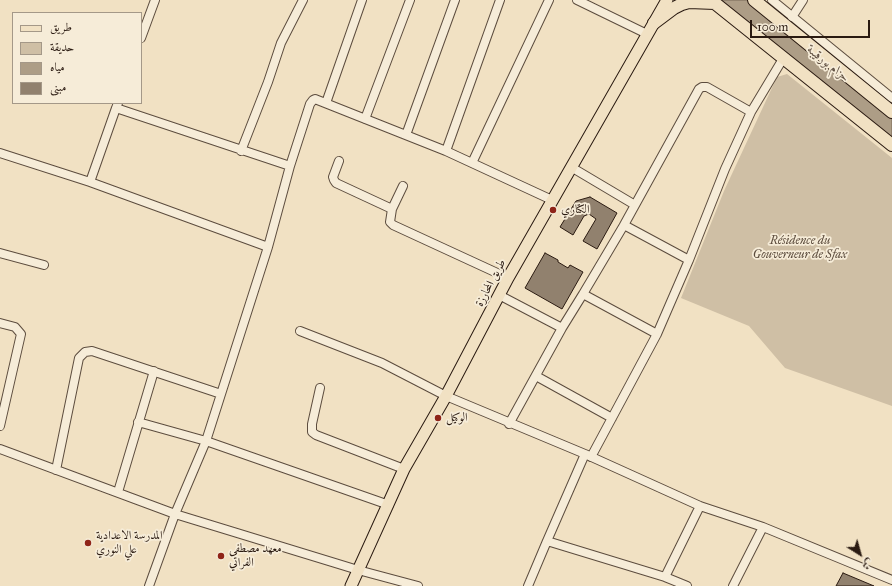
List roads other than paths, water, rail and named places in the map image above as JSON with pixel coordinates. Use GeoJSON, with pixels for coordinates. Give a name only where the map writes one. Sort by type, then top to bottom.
{"type":"FeatureCollection","features":[{"type":"Feature","properties":{"kind":"highway"},"geometry":{"type":"LineString","coordinates":[[754,0],[892,112]]}},
{"type":"Feature","properties":{"kind":"highway"},"geometry":{"type":"LineString","coordinates":[[654,23],[682,4],[689,2],[713,1],[892,145]]}},
{"type":"Feature","properties":{"kind":"main road","name":"طريق المحارزة"},"geometry":{"type":"LineString","coordinates":[[351,586],[404,469],[446,396],[508,278],[666,1]]}},
{"type":"Feature","properties":{"kind":"street"},"geometry":{"type":"LineString","coordinates":[[142,35],[155,0]]}},
{"type":"Feature","properties":{"kind":"street"},"geometry":{"type":"LineString","coordinates":[[241,150],[268,82],[281,43],[303,0]]}},
{"type":"Feature","properties":{"kind":"street"},"geometry":{"type":"LineString","coordinates":[[326,103],[362,0]]}},
{"type":"Feature","properties":{"kind":"street"},"geometry":{"type":"LineString","coordinates":[[366,119],[410,0]]}},
{"type":"Feature","properties":{"kind":"street"},"geometry":{"type":"LineString","coordinates":[[406,135],[455,0]]}},
{"type":"Feature","properties":{"kind":"street"},"geometry":{"type":"LineString","coordinates":[[446,151],[500,0]]}},
{"type":"Feature","properties":{"kind":"street"},"geometry":{"type":"LineString","coordinates":[[472,163],[549,0]]}},
{"type":"Feature","properties":{"kind":"street"},"geometry":{"type":"LineString","coordinates":[[577,0],[647,34]]}},
{"type":"Feature","properties":{"kind":"street"},"geometry":{"type":"LineString","coordinates":[[772,0],[892,98]]}},
{"type":"Feature","properties":{"kind":"street"},"geometry":{"type":"LineString","coordinates":[[792,17],[803,0]]}},
{"type":"Feature","properties":{"kind":"street"},"geometry":{"type":"LineString","coordinates":[[528,586],[547,541],[588,456],[612,418],[656,334],[689,260],[719,182],[752,112],[784,57]]}},
{"type":"Feature","properties":{"kind":"street"},"geometry":{"type":"LineString","coordinates":[[509,424],[562,328],[624,225],[699,88],[707,87],[752,112]]}},
{"type":"Feature","properties":{"kind":"street"},"geometry":{"type":"LineString","coordinates":[[149,586],[176,514],[206,441],[268,247],[290,166],[311,101],[315,99],[326,103],[446,151],[552,200]]}},
{"type":"Feature","properties":{"kind":"street"},"geometry":{"type":"LineString","coordinates":[[90,182],[117,105],[241,150],[290,166]]}},
{"type":"Feature","properties":{"kind":"street"},"geometry":{"type":"LineString","coordinates":[[0,153],[90,182],[268,247]]}},
{"type":"Feature","properties":{"kind":"street"},"geometry":{"type":"LineString","coordinates":[[340,161],[334,177],[336,183],[392,208]]}},
{"type":"Feature","properties":{"kind":"street"},"geometry":{"type":"LineString","coordinates":[[571,167],[634,205]]}},
{"type":"Feature","properties":{"kind":"street"},"geometry":{"type":"LineString","coordinates":[[403,186],[392,208],[390,222],[393,225],[508,278]]}},
{"type":"Feature","properties":{"kind":"street"},"geometry":{"type":"LineString","coordinates":[[624,225],[689,260]]}},
{"type":"Feature","properties":{"kind":"street"},"geometry":{"type":"LineString","coordinates":[[0,253],[44,265]]}},
{"type":"Feature","properties":{"kind":"street"},"geometry":{"type":"LineString","coordinates":[[582,294],[656,334]]}},
{"type":"Feature","properties":{"kind":"street"},"geometry":{"type":"LineString","coordinates":[[499,295],[562,328]]}},
{"type":"Feature","properties":{"kind":"street"},"geometry":{"type":"LineString","coordinates":[[0,323],[15,327],[21,334],[0,426]]}},
{"type":"Feature","properties":{"kind":"street"},"geometry":{"type":"LineString","coordinates":[[300,331],[382,363],[446,396],[509,424],[588,456],[700,506],[762,526],[892,580]]}},
{"type":"Feature","properties":{"kind":"street"},"geometry":{"type":"LineString","coordinates":[[56,470],[80,358],[85,352],[92,351],[221,394]]}},
{"type":"Feature","properties":{"kind":"street"},"geometry":{"type":"LineString","coordinates":[[118,492],[154,372]]}},
{"type":"Feature","properties":{"kind":"street"},"geometry":{"type":"LineString","coordinates":[[536,376],[612,418]]}},
{"type":"Feature","properties":{"kind":"street"},"geometry":{"type":"LineString","coordinates":[[320,388],[312,424],[312,432],[316,435],[404,469]]}},
{"type":"Feature","properties":{"kind":"street"},"geometry":{"type":"LineString","coordinates":[[138,422],[206,441],[389,505]]}},
{"type":"Feature","properties":{"kind":"street"},"geometry":{"type":"LineString","coordinates":[[0,449],[176,514],[358,570],[418,586]]}},
{"type":"Feature","properties":{"kind":"street"},"geometry":{"type":"LineString","coordinates":[[665,577],[700,506]]}},
{"type":"Feature","properties":{"kind":"street"},"geometry":{"type":"LineString","coordinates":[[734,586],[762,526]]}},
{"type":"Feature","properties":{"kind":"street"},"geometry":{"type":"LineString","coordinates":[[547,541],[665,577],[687,586]]}},
{"type":"Feature","properties":{"kind":"water"},"geometry":{"type":"Polygon","coordinates":[[[719,0],[747,0],[892,118],[892,140],[719,0]]]}},
{"type":"Feature","properties":{"kind":"place","name":"الكتاري"},"geometry":{"type":"Point","coordinates":[553,210]}},
{"type":"Feature","properties":{"kind":"place","name":"الوكيل"},"geometry":{"type":"Point","coordinates":[438,418]}},
{"type":"Feature","properties":{"kind":"place","name":"المدرسة الاعدادية علي النوري"},"geometry":{"type":"Point","coordinates":[88,543]}},
{"type":"Feature","properties":{"kind":"place","name":"معهد مصطفى الفراتي"},"geometry":{"type":"Point","coordinates":[221,556]}},
{"type":"Feature","properties":{"kind":"water label","name":"حزام بورقيبة"},"geometry":{"type":"Point","coordinates":[828,64]}},
{"type":"Feature","properties":{"kind":"park label","name":"Résidence du Gouverneur de Sfax"},"geometry":{"type":"Point","coordinates":[800,248]}}]}
